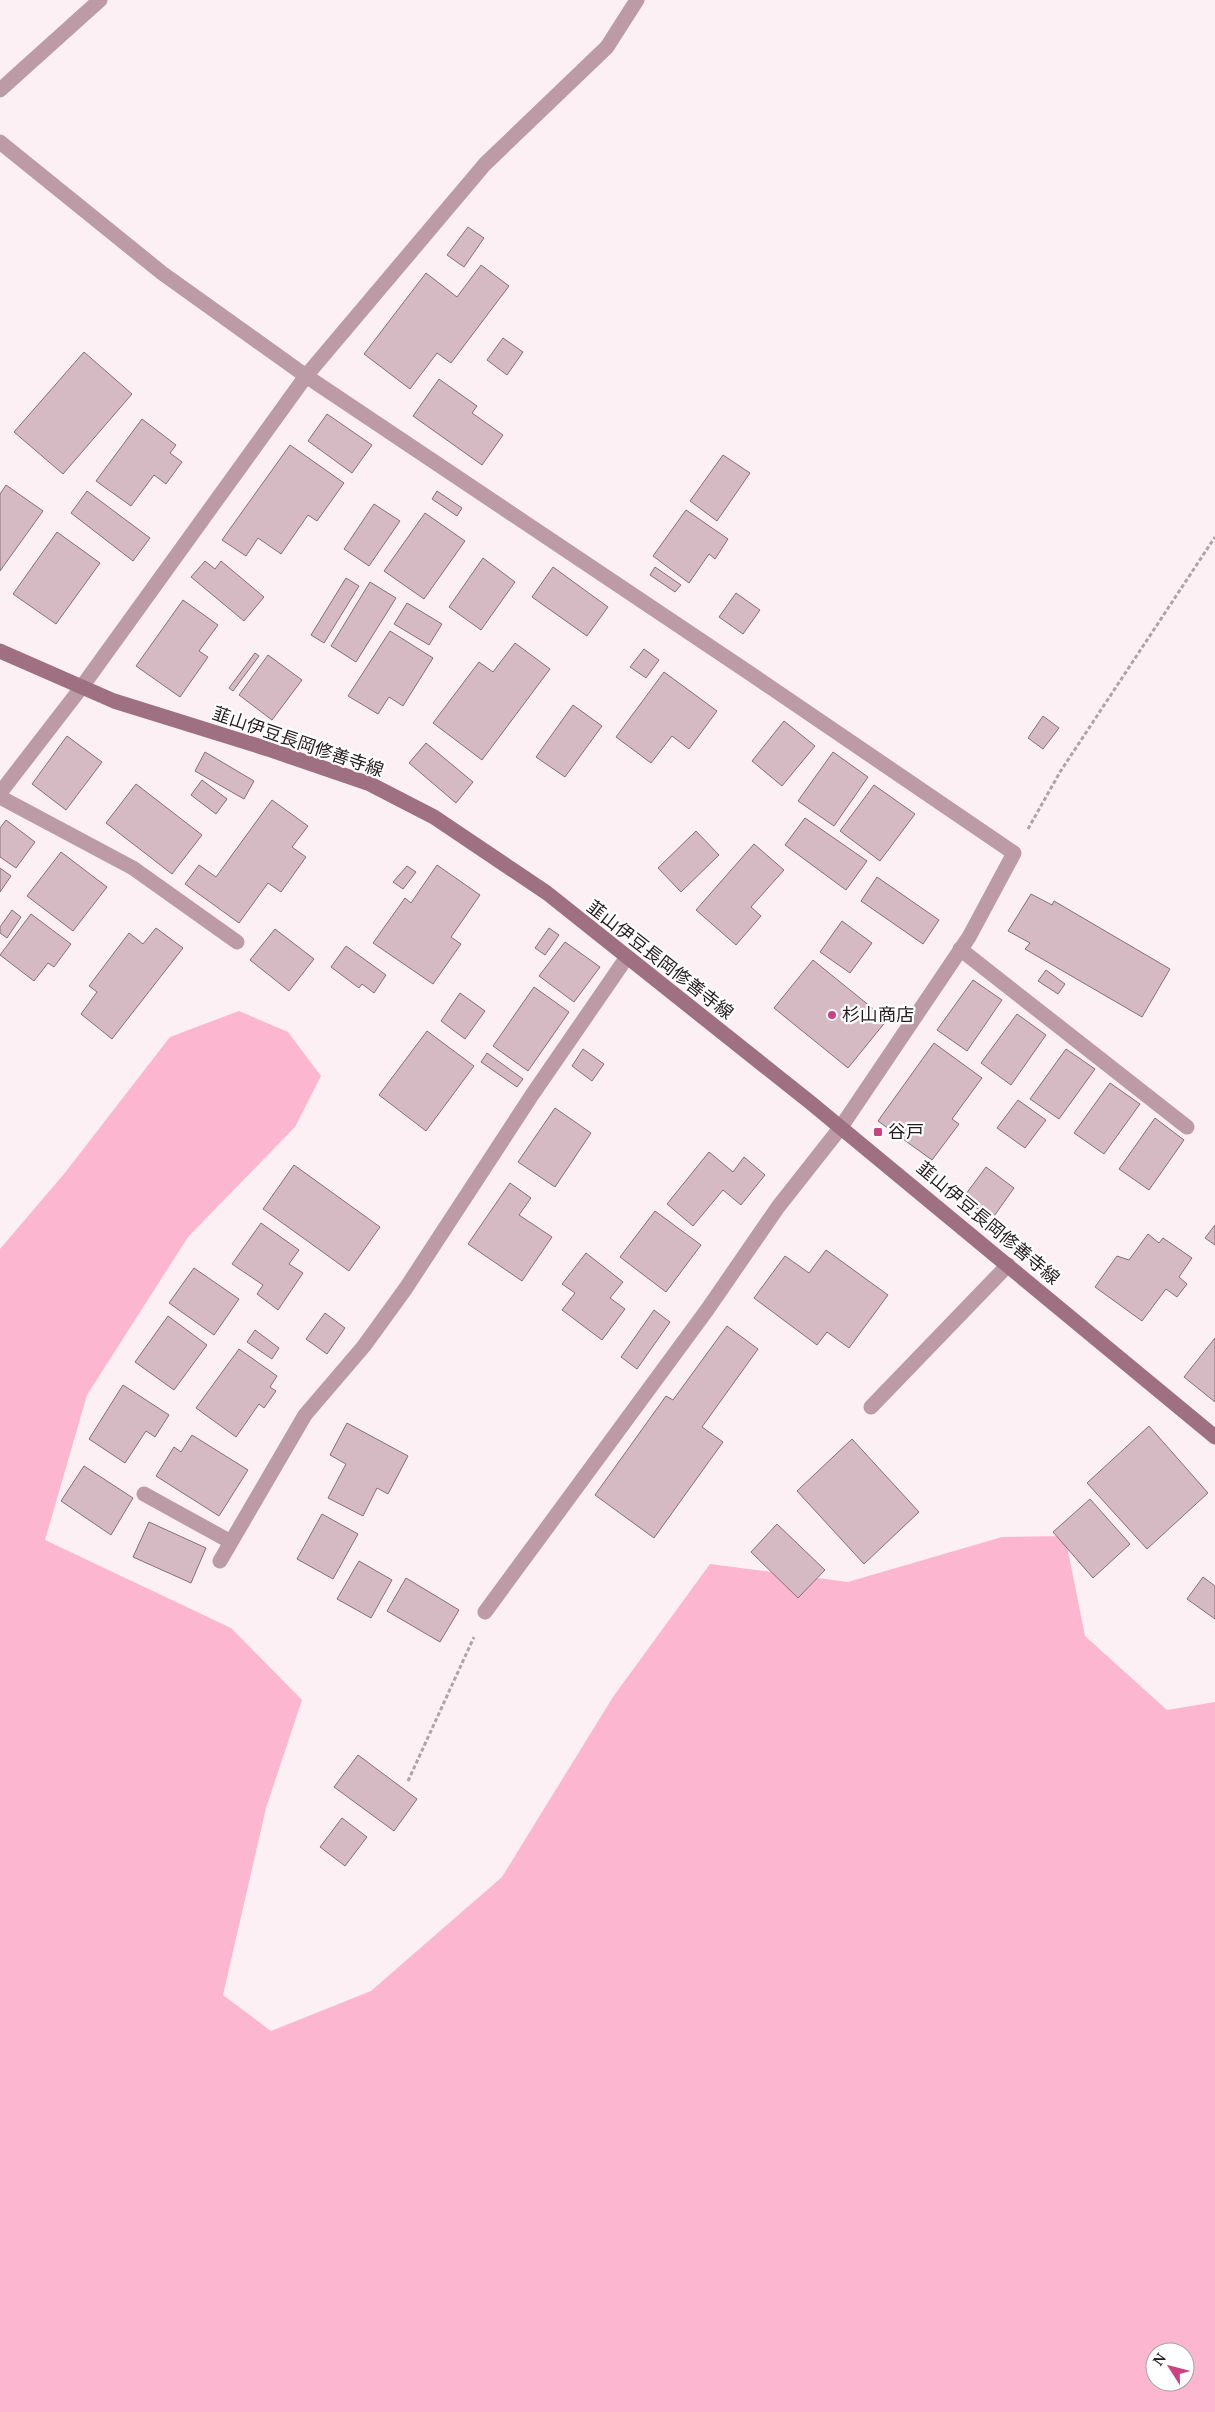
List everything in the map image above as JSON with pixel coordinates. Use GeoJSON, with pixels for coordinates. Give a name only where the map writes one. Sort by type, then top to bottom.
{"type":"FeatureCollection","features":[{"type":"Feature","properties":{"kind":"main road","name":"韮山伊豆長岡修善寺線"},"geometry":{"type":"LineString","coordinates":[[0,652],[114,701],[268,749],[370,784],[434,817],[547,893],[842,1127],[1215,1437]]}},
{"type":"Feature","properties":{"kind":"street"},"geometry":{"type":"LineString","coordinates":[[0,90],[100,0]]}},
{"type":"Feature","properties":{"kind":"street"},"geometry":{"type":"LineString","coordinates":[[0,793],[81,688],[306,376],[485,164],[607,47],[637,0]]}},
{"type":"Feature","properties":{"kind":"street"},"geometry":{"type":"LineString","coordinates":[[0,142],[162,272],[306,376],[751,674],[1014,853],[960,949],[842,1127],[778,1207],[701,1318],[485,1612]]}},
{"type":"Feature","properties":{"kind":"street"},"geometry":{"type":"LineString","coordinates":[[0,797],[133,868],[237,942]]}},
{"type":"Feature","properties":{"kind":"street"},"geometry":{"type":"LineString","coordinates":[[960,949],[1187,1127]]}},
{"type":"Feature","properties":{"kind":"street"},"geometry":{"type":"LineString","coordinates":[[220,1561],[305,1415],[364,1346],[406,1288],[532,1095],[627,957]]}},
{"type":"Feature","properties":{"kind":"street"},"geometry":{"type":"LineString","coordinates":[[871,1407],[1008,1265]]}},
{"type":"Feature","properties":{"kind":"street"},"geometry":{"type":"LineString","coordinates":[[144,1494],[231,1542]]}},
{"type":"Feature","properties":{"kind":"path"},"geometry":{"type":"LineString","coordinates":[[1014,853],[1060,772],[1215,537]]}},
{"type":"Feature","properties":{"kind":"path"},"geometry":{"type":"LineString","coordinates":[[408,1781],[485,1612]]}},
{"type":"Feature","properties":{"kind":"shaded area"},"geometry":{"type":"Polygon","coordinates":[[[239,1011],[288,1032],[321,1076],[295,1127],[188,1237],[87,1395],[45,1540],[231,1628],[302,1700],[266,1808],[223,1995],[271,2031],[371,1991],[502,1877],[613,1697],[710,1564],[848,1582],[1002,1537],[1065,1536],[1085,1636],[1167,1710],[1215,1702],[1215,2412],[0,2412],[0,1249],[64,1174],[170,1037],[239,1011]]]}},
{"type":"Feature","properties":{"kind":"building"},"geometry":{"type":"Polygon","coordinates":[[[468,227],[484,238],[464,267],[447,255],[468,227]]]}},
{"type":"Feature","properties":{"kind":"building"},"geometry":{"type":"Polygon","coordinates":[[[481,265],[509,286],[451,363],[437,353],[410,389],[364,354],[426,273],[457,297],[481,265]]]}},
{"type":"Feature","properties":{"kind":"building"},"geometry":{"type":"Polygon","coordinates":[[[503,338],[523,352],[507,375],[487,360],[503,338]]]}},
{"type":"Feature","properties":{"kind":"building"},"geometry":{"type":"Polygon","coordinates":[[[84,352],[132,394],[63,474],[14,432],[84,352]]]}},
{"type":"Feature","properties":{"kind":"building"},"geometry":{"type":"Polygon","coordinates":[[[439,379],[477,406],[472,413],[503,435],[482,465],[413,416],[439,379]]]}},
{"type":"Feature","properties":{"kind":"building"},"geometry":{"type":"Polygon","coordinates":[[[327,414],[372,445],[352,473],[308,441],[327,414]]]}},
{"type":"Feature","properties":{"kind":"building"},"geometry":{"type":"Polygon","coordinates":[[[142,419],[176,445],[170,453],[182,462],[166,484],[154,475],[131,506],[96,481],[142,419]]]}},
{"type":"Feature","properties":{"kind":"building"},"geometry":{"type":"Polygon","coordinates":[[[290,445],[344,483],[317,521],[308,515],[281,554],[258,538],[246,556],[222,540],[290,445]]]}},
{"type":"Feature","properties":{"kind":"building"},"geometry":{"type":"Polygon","coordinates":[[[723,455],[750,473],[717,521],[690,501],[723,455]]]}},
{"type":"Feature","properties":{"kind":"building"},"geometry":{"type":"Polygon","coordinates":[[[6,485],[43,511],[0,571],[0,494],[6,485]]]}},
{"type":"Feature","properties":{"kind":"building"},"geometry":{"type":"Polygon","coordinates":[[[87,491],[150,538],[133,561],[71,513],[87,491]]]}},
{"type":"Feature","properties":{"kind":"building"},"geometry":{"type":"Polygon","coordinates":[[[437,491],[462,508],[457,516],[432,499],[437,491]]]}},
{"type":"Feature","properties":{"kind":"building"},"geometry":{"type":"Polygon","coordinates":[[[374,504],[400,521],[369,566],[344,549],[374,504]]]}},
{"type":"Feature","properties":{"kind":"building"},"geometry":{"type":"Polygon","coordinates":[[[686,510],[728,539],[715,559],[709,554],[689,583],[653,556],[686,510]]]}},
{"type":"Feature","properties":{"kind":"building"},"geometry":{"type":"Polygon","coordinates":[[[425,513],[465,541],[424,599],[384,571],[425,513]]]}},
{"type":"Feature","properties":{"kind":"building"},"geometry":{"type":"Polygon","coordinates":[[[57,532],[100,563],[56,624],[13,594],[57,532]]]}},
{"type":"Feature","properties":{"kind":"building"},"geometry":{"type":"Polygon","coordinates":[[[483,558],[515,582],[481,630],[449,607],[483,558]]]}},
{"type":"Feature","properties":{"kind":"building"},"geometry":{"type":"Polygon","coordinates":[[[205,561],[215,569],[221,561],[264,597],[244,621],[191,577],[205,561]]]}},
{"type":"Feature","properties":{"kind":"building"},"geometry":{"type":"Polygon","coordinates":[[[553,567],[608,607],[587,636],[532,597],[553,567]]]}},
{"type":"Feature","properties":{"kind":"building"},"geometry":{"type":"Polygon","coordinates":[[[655,567],[681,585],[675,592],[650,575],[655,567]]]}},
{"type":"Feature","properties":{"kind":"building"},"geometry":{"type":"Polygon","coordinates":[[[346,578],[359,586],[324,643],[311,635],[346,578]]]}},
{"type":"Feature","properties":{"kind":"building"},"geometry":{"type":"Polygon","coordinates":[[[370,582],[396,598],[356,662],[331,646],[370,582]]]}},
{"type":"Feature","properties":{"kind":"building"},"geometry":{"type":"Polygon","coordinates":[[[736,593],[760,610],[743,634],[719,617],[736,593]]]}},
{"type":"Feature","properties":{"kind":"building"},"geometry":{"type":"Polygon","coordinates":[[[183,600],[218,625],[199,651],[208,657],[180,697],[136,666],[183,600]]]}},
{"type":"Feature","properties":{"kind":"building"},"geometry":{"type":"Polygon","coordinates":[[[407,603],[442,624],[429,645],[394,624],[407,603]]]}},
{"type":"Feature","properties":{"kind":"building"},"geometry":{"type":"Polygon","coordinates":[[[390,631],[433,658],[403,706],[389,697],[378,714],[348,696],[390,631]]]}},
{"type":"Feature","properties":{"kind":"building"},"geometry":{"type":"Polygon","coordinates":[[[515,643],[550,669],[482,760],[433,723],[479,662],[493,672],[515,643]]]}},
{"type":"Feature","properties":{"kind":"building"},"geometry":{"type":"Polygon","coordinates":[[[644,649],[659,660],[646,678],[630,667],[644,649]]]}},
{"type":"Feature","properties":{"kind":"building"},"geometry":{"type":"Polygon","coordinates":[[[255,653],[259,656],[233,691],[229,688],[255,653]]]}},
{"type":"Feature","properties":{"kind":"building"},"geometry":{"type":"Polygon","coordinates":[[[268,655],[302,680],[272,720],[239,695],[268,655]]]}},
{"type":"Feature","properties":{"kind":"building"},"geometry":{"type":"Polygon","coordinates":[[[664,672],[717,711],[689,749],[672,736],[651,763],[616,737],[664,672]]]}},
{"type":"Feature","properties":{"kind":"building"},"geometry":{"type":"Polygon","coordinates":[[[573,705],[602,726],[565,777],[536,757],[573,705]]]}},
{"type":"Feature","properties":{"kind":"building"},"geometry":{"type":"Polygon","coordinates":[[[1043,716],[1059,728],[1043,749],[1028,738],[1043,716]]]}},
{"type":"Feature","properties":{"kind":"building"},"geometry":{"type":"Polygon","coordinates":[[[784,721],[815,746],[782,786],[752,761],[784,721]]]}},
{"type":"Feature","properties":{"kind":"building"},"geometry":{"type":"Polygon","coordinates":[[[67,736],[102,762],[66,810],[32,784],[67,736]]]}},
{"type":"Feature","properties":{"kind":"building"},"geometry":{"type":"Polygon","coordinates":[[[426,743],[473,782],[456,803],[409,763],[426,743]]]}},
{"type":"Feature","properties":{"kind":"building"},"geometry":{"type":"Polygon","coordinates":[[[205,752],[254,781],[244,799],[195,771],[205,752]]]}},
{"type":"Feature","properties":{"kind":"building"},"geometry":{"type":"Polygon","coordinates":[[[833,752],[868,777],[834,826],[798,801],[833,752]]]}},
{"type":"Feature","properties":{"kind":"building"},"geometry":{"type":"Polygon","coordinates":[[[202,780],[227,799],[216,814],[191,795],[202,780]]]}},
{"type":"Feature","properties":{"kind":"building"},"geometry":{"type":"Polygon","coordinates":[[[136,784],[202,835],[172,874],[106,823],[136,784]]]}},
{"type":"Feature","properties":{"kind":"building"},"geometry":{"type":"Polygon","coordinates":[[[874,785],[915,814],[880,861],[840,831],[874,785]]]}},
{"type":"Feature","properties":{"kind":"building"},"geometry":{"type":"Polygon","coordinates":[[[272,800],[308,826],[292,847],[306,857],[281,892],[268,883],[239,923],[185,884],[199,865],[216,877],[272,800]]]}},
{"type":"Feature","properties":{"kind":"building"},"geometry":{"type":"Polygon","coordinates":[[[805,818],[867,861],[846,890],[785,845],[805,818]]]}},
{"type":"Feature","properties":{"kind":"building"},"geometry":{"type":"Polygon","coordinates":[[[6,820],[35,842],[16,868],[0,857],[0,828],[6,820]]]}},
{"type":"Feature","properties":{"kind":"building"},"geometry":{"type":"Polygon","coordinates":[[[696,831],[719,855],[681,892],[658,868],[696,831]]]}},
{"type":"Feature","properties":{"kind":"building"},"geometry":{"type":"Polygon","coordinates":[[[754,844],[784,870],[751,907],[761,916],[736,945],[696,910],[754,844]]]}},
{"type":"Feature","properties":{"kind":"building"},"geometry":{"type":"Polygon","coordinates":[[[61,852],[107,887],[73,931],[27,896],[61,852]]]}},
{"type":"Feature","properties":{"kind":"building"},"geometry":{"type":"Polygon","coordinates":[[[437,865],[480,895],[451,937],[461,944],[433,984],[373,943],[405,898],[411,903],[437,865]]]}},
{"type":"Feature","properties":{"kind":"building"},"geometry":{"type":"Polygon","coordinates":[[[407,866],[416,872],[403,889],[393,882],[407,866]]]}},
{"type":"Feature","properties":{"kind":"building"},"geometry":{"type":"Polygon","coordinates":[[[0,868],[11,876],[0,892],[0,868]]]}},
{"type":"Feature","properties":{"kind":"building"},"geometry":{"type":"Polygon","coordinates":[[[877,877],[939,920],[923,944],[861,901],[877,877]]]}},
{"type":"Feature","properties":{"kind":"building"},"geometry":{"type":"Polygon","coordinates":[[[1031,894],[1052,905],[1054,901],[1170,969],[1142,1017],[1025,949],[1030,943],[1008,931],[1031,894]]]}},
{"type":"Feature","properties":{"kind":"building"},"geometry":{"type":"Polygon","coordinates":[[[12,910],[21,917],[7,938],[0,933],[0,927],[12,910]]]}},
{"type":"Feature","properties":{"kind":"building"},"geometry":{"type":"Polygon","coordinates":[[[31,914],[71,944],[54,967],[48,963],[34,981],[0,955],[31,914]]]}},
{"type":"Feature","properties":{"kind":"building"},"geometry":{"type":"Polygon","coordinates":[[[842,921],[872,943],[850,973],[820,952],[842,921]]]}},
{"type":"Feature","properties":{"kind":"building"},"geometry":{"type":"Polygon","coordinates":[[[156,928],[183,948],[112,1039],[81,1014],[97,992],[89,986],[129,933],[143,944],[156,928]]]}},
{"type":"Feature","properties":{"kind":"building"},"geometry":{"type":"Polygon","coordinates":[[[549,928],[559,935],[545,955],[535,948],[549,928]]]}},
{"type":"Feature","properties":{"kind":"building"},"geometry":{"type":"Polygon","coordinates":[[[275,929],[314,959],[289,991],[250,960],[275,929]]]}},
{"type":"Feature","properties":{"kind":"building"},"geometry":{"type":"Polygon","coordinates":[[[565,942],[600,967],[574,1002],[539,976],[565,942]]]}},
{"type":"Feature","properties":{"kind":"building"},"geometry":{"type":"Polygon","coordinates":[[[346,946],[386,975],[374,993],[362,984],[359,988],[331,967],[346,946]]]}},
{"type":"Feature","properties":{"kind":"building"},"geometry":{"type":"Polygon","coordinates":[[[813,960],[887,1020],[848,1068],[774,1008],[813,960]]]}},
{"type":"Feature","properties":{"kind":"building"},"geometry":{"type":"Polygon","coordinates":[[[1046,970],[1065,984],[1058,994],[1038,981],[1046,970]]]}},
{"type":"Feature","properties":{"kind":"building"},"geometry":{"type":"Polygon","coordinates":[[[973,980],[1002,1000],[967,1051],[937,1030],[973,980]]]}},
{"type":"Feature","properties":{"kind":"building"},"geometry":{"type":"Polygon","coordinates":[[[534,987],[569,1012],[528,1071],[493,1046],[534,987]]]}},
{"type":"Feature","properties":{"kind":"building"},"geometry":{"type":"Polygon","coordinates":[[[460,993],[485,1011],[465,1039],[441,1021],[460,993]]]}},
{"type":"Feature","properties":{"kind":"building"},"geometry":{"type":"Polygon","coordinates":[[[1017,1014],[1046,1035],[1011,1085],[981,1063],[1017,1014]]]}},
{"type":"Feature","properties":{"kind":"building"},"geometry":{"type":"Polygon","coordinates":[[[427,1031],[474,1066],[426,1131],[379,1095],[427,1031]]]}},
{"type":"Feature","properties":{"kind":"building"},"geometry":{"type":"Polygon","coordinates":[[[934,1043],[982,1078],[952,1119],[959,1124],[932,1160],[878,1121],[934,1043]]]}},
{"type":"Feature","properties":{"kind":"building"},"geometry":{"type":"Polygon","coordinates":[[[583,1049],[604,1064],[592,1081],[572,1066],[583,1049]]]}},
{"type":"Feature","properties":{"kind":"building"},"geometry":{"type":"Polygon","coordinates":[[[1066,1049],[1095,1069],[1059,1119],[1030,1099],[1066,1049]]]}},
{"type":"Feature","properties":{"kind":"building"},"geometry":{"type":"Polygon","coordinates":[[[487,1053],[523,1079],[517,1087],[481,1062],[487,1053]]]}},
{"type":"Feature","properties":{"kind":"building"},"geometry":{"type":"Polygon","coordinates":[[[1110,1083],[1140,1104],[1104,1154],[1074,1133],[1110,1083]]]}},
{"type":"Feature","properties":{"kind":"building"},"geometry":{"type":"Polygon","coordinates":[[[1018,1100],[1046,1120],[1025,1148],[997,1128],[1018,1100]]]}},
{"type":"Feature","properties":{"kind":"building"},"geometry":{"type":"Polygon","coordinates":[[[555,1108],[591,1133],[555,1187],[518,1162],[555,1108]]]}},
{"type":"Feature","properties":{"kind":"building"},"geometry":{"type":"Polygon","coordinates":[[[1155,1118],[1184,1140],[1149,1190],[1119,1169],[1155,1118]]]}},
{"type":"Feature","properties":{"kind":"building"},"geometry":{"type":"Polygon","coordinates":[[[709,1152],[733,1172],[744,1157],[765,1175],[741,1205],[723,1190],[693,1226],[667,1204],[709,1152]]]}},
{"type":"Feature","properties":{"kind":"building"},"geometry":{"type":"Polygon","coordinates":[[[294,1165],[380,1227],[349,1271],[263,1209],[294,1165]]]}},
{"type":"Feature","properties":{"kind":"building"},"geometry":{"type":"Polygon","coordinates":[[[986,1167],[1014,1188],[992,1219],[963,1198],[986,1167]]]}},
{"type":"Feature","properties":{"kind":"building"},"geometry":{"type":"Polygon","coordinates":[[[510,1183],[531,1198],[519,1215],[552,1237],[522,1281],[468,1244],[510,1183]]]}},
{"type":"Feature","properties":{"kind":"building"},"geometry":{"type":"Polygon","coordinates":[[[655,1211],[701,1245],[666,1292],[620,1257],[655,1211]]]}},
{"type":"Feature","properties":{"kind":"building"},"geometry":{"type":"Polygon","coordinates":[[[261,1223],[299,1250],[289,1264],[303,1273],[278,1310],[257,1294],[263,1285],[232,1264],[261,1223]]]}},
{"type":"Feature","properties":{"kind":"building"},"geometry":{"type":"Polygon","coordinates":[[[1215,1225],[1215,1245],[1205,1238],[1215,1225]]]}},
{"type":"Feature","properties":{"kind":"building"},"geometry":{"type":"Polygon","coordinates":[[[1148,1234],[1159,1243],[1163,1238],[1192,1258],[1179,1277],[1187,1284],[1177,1297],[1166,1289],[1142,1321],[1095,1287],[1117,1256],[1129,1260],[1148,1234]]]}},
{"type":"Feature","properties":{"kind":"building"},"geometry":{"type":"Polygon","coordinates":[[[826,1250],[888,1295],[849,1348],[827,1332],[817,1345],[754,1298],[785,1256],[809,1273],[826,1250]]]}},
{"type":"Feature","properties":{"kind":"building"},"geometry":{"type":"Polygon","coordinates":[[[586,1253],[623,1282],[610,1298],[625,1309],[602,1340],[562,1310],[575,1293],[562,1284],[586,1253]]]}},
{"type":"Feature","properties":{"kind":"building"},"geometry":{"type":"Polygon","coordinates":[[[194,1268],[239,1299],[214,1335],[169,1303],[194,1268]]]}},
{"type":"Feature","properties":{"kind":"building"},"geometry":{"type":"Polygon","coordinates":[[[654,1310],[670,1322],[637,1369],[621,1357],[654,1310]]]}},
{"type":"Feature","properties":{"kind":"building"},"geometry":{"type":"Polygon","coordinates":[[[325,1313],[345,1328],[327,1354],[306,1339],[325,1313]]]}},
{"type":"Feature","properties":{"kind":"building"},"geometry":{"type":"Polygon","coordinates":[[[168,1316],[207,1345],[174,1390],[135,1362],[168,1316]]]}},
{"type":"Feature","properties":{"kind":"building"},"geometry":{"type":"Polygon","coordinates":[[[727,1326],[758,1349],[702,1427],[723,1442],[654,1538],[595,1495],[666,1396],[673,1400],[727,1326]]]}},
{"type":"Feature","properties":{"kind":"building"},"geometry":{"type":"Polygon","coordinates":[[[255,1330],[279,1348],[272,1359],[247,1342],[255,1330]]]}},
{"type":"Feature","properties":{"kind":"building"},"geometry":{"type":"Polygon","coordinates":[[[1215,1338],[1215,1402],[1184,1377],[1215,1338]]]}},
{"type":"Feature","properties":{"kind":"building"},"geometry":{"type":"Polygon","coordinates":[[[239,1349],[277,1376],[270,1387],[276,1391],[264,1408],[259,1404],[236,1437],[196,1408],[239,1349]]]}},
{"type":"Feature","properties":{"kind":"building"},"geometry":{"type":"Polygon","coordinates":[[[123,1385],[169,1415],[155,1437],[146,1431],[125,1463],[89,1439],[123,1385]]]}},
{"type":"Feature","properties":{"kind":"building"},"geometry":{"type":"Polygon","coordinates":[[[347,1423],[408,1456],[388,1494],[377,1488],[363,1516],[328,1498],[346,1464],[330,1455],[347,1423]]]}},
{"type":"Feature","properties":{"kind":"building"},"geometry":{"type":"Polygon","coordinates":[[[1149,1426],[1208,1493],[1147,1549],[1087,1483],[1149,1426]]]}},
{"type":"Feature","properties":{"kind":"building"},"geometry":{"type":"Polygon","coordinates":[[[192,1435],[248,1470],[219,1516],[156,1476],[174,1447],[181,1452],[192,1435]]]}},
{"type":"Feature","properties":{"kind":"building"},"geometry":{"type":"Polygon","coordinates":[[[852,1439],[919,1512],[864,1564],[797,1491],[852,1439]]]}},
{"type":"Feature","properties":{"kind":"building"},"geometry":{"type":"Polygon","coordinates":[[[84,1466],[133,1498],[111,1535],[61,1501],[84,1466]]]}},
{"type":"Feature","properties":{"kind":"building"},"geometry":{"type":"Polygon","coordinates":[[[1090,1499],[1130,1544],[1093,1578],[1053,1532],[1090,1499]]]}},
{"type":"Feature","properties":{"kind":"building"},"geometry":{"type":"Polygon","coordinates":[[[322,1514],[358,1534],[333,1579],[297,1559],[322,1514]]]}},
{"type":"Feature","properties":{"kind":"building"},"geometry":{"type":"Polygon","coordinates":[[[149,1522],[206,1548],[191,1583],[133,1557],[149,1522]]]}},
{"type":"Feature","properties":{"kind":"building"},"geometry":{"type":"Polygon","coordinates":[[[777,1524],[825,1570],[798,1598],[751,1552],[777,1524]]]}},
{"type":"Feature","properties":{"kind":"building"},"geometry":{"type":"Polygon","coordinates":[[[359,1561],[392,1580],[371,1618],[337,1599],[359,1561]]]}},
{"type":"Feature","properties":{"kind":"building"},"geometry":{"type":"Polygon","coordinates":[[[1203,1577],[1215,1586],[1215,1619],[1187,1599],[1203,1577]]]}},
{"type":"Feature","properties":{"kind":"building"},"geometry":{"type":"Polygon","coordinates":[[[406,1578],[459,1610],[440,1642],[387,1611],[406,1578]]]}},
{"type":"Feature","properties":{"kind":"building"},"geometry":{"type":"Polygon","coordinates":[[[358,1755],[417,1799],[394,1831],[334,1787],[358,1755]]]}},
{"type":"Feature","properties":{"kind":"building"},"geometry":{"type":"Polygon","coordinates":[[[342,1818],[367,1837],[345,1866],[320,1847],[342,1818]]]}},
{"type":"Feature","properties":{"kind":"place","name":"杉山商店"},"geometry":{"type":"Point","coordinates":[832,1015]}},
{"type":"Feature","properties":{"kind":"place","name":"谷戸"},"geometry":{"type":"Point","coordinates":[878,1132]}}]}
